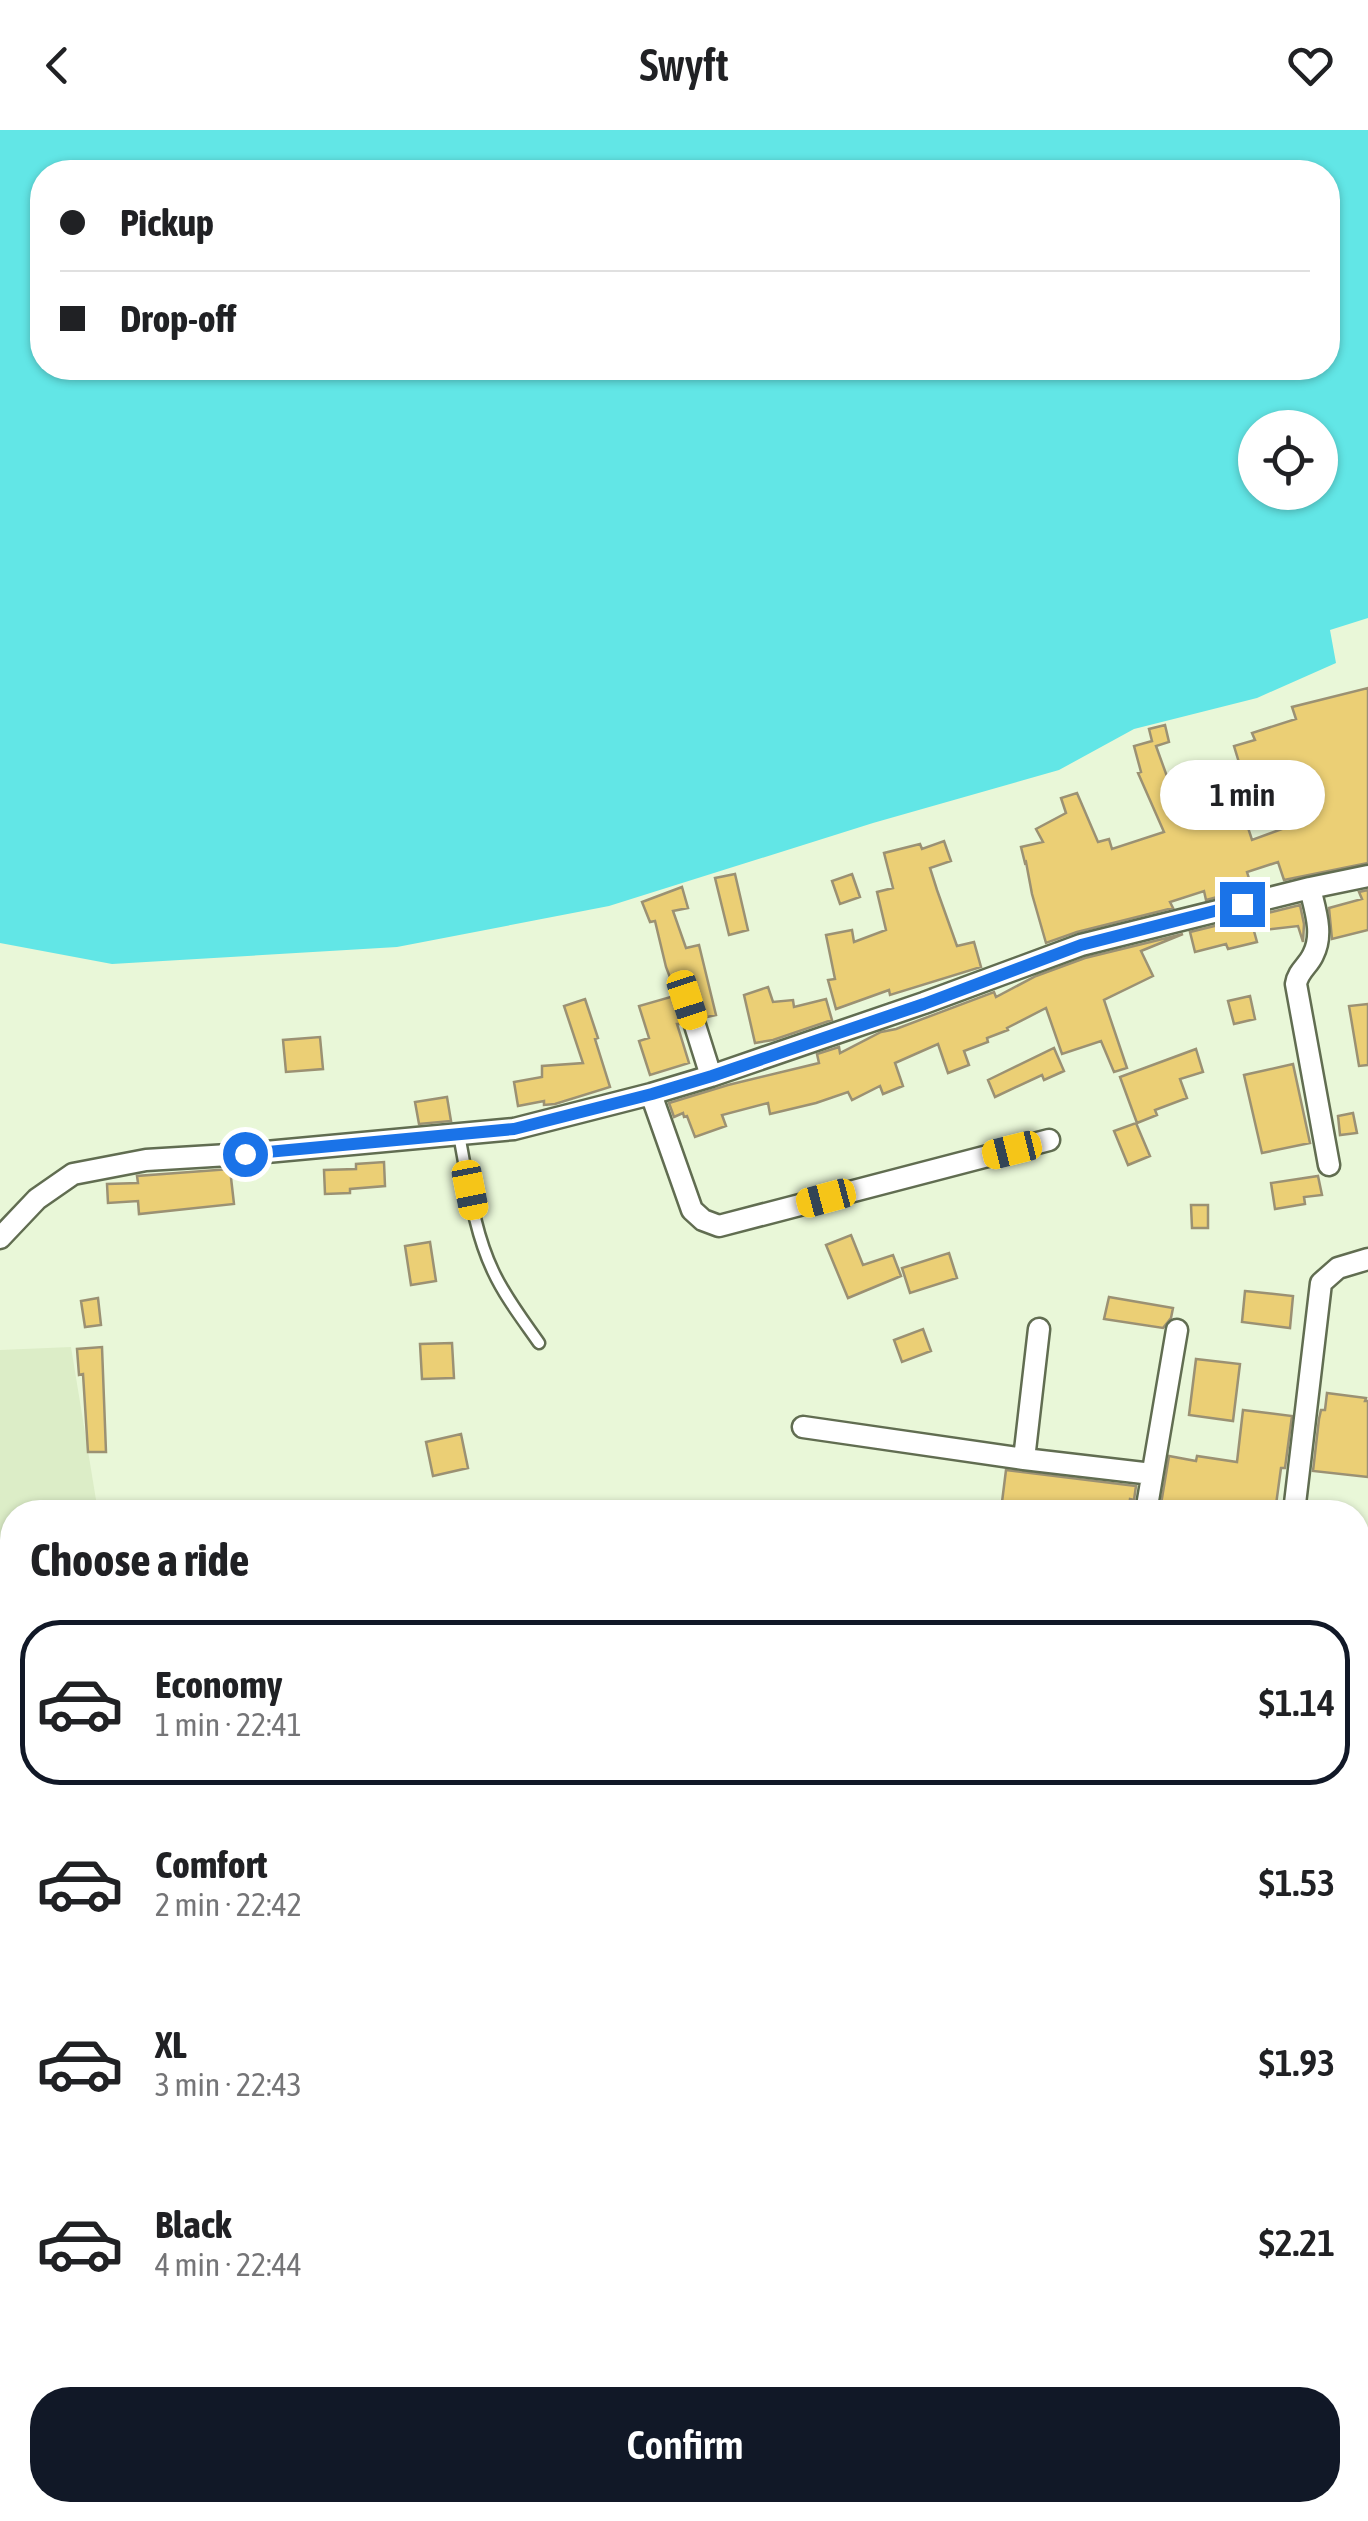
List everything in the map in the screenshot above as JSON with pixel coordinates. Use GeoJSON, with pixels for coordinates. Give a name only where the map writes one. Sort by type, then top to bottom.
{"type":"FeatureCollection","features":[{"type":"Feature","properties":{"kind":"street"},"geometry":{"type":"LineString","coordinates":[[0,1238],[37,1199],[73,1174],[146,1160],[514,1129],[712,1076],[924,1004],[1081,945],[1368,876]]}},
{"type":"Feature","properties":{"kind":"street"},"geometry":{"type":"LineString","coordinates":[[1310,888],[1319,924],[1317,944],[1296,984],[1328,1165]]}},
{"type":"Feature","properties":{"kind":"street"},"geometry":{"type":"LineString","coordinates":[[687,1000],[712,1076]]}},
{"type":"Feature","properties":{"kind":"street"},"geometry":{"type":"LineString","coordinates":[[652,1094],[692,1210],[719,1226],[1049,1140]]}},
{"type":"Feature","properties":{"kind":"street"},"geometry":{"type":"LineString","coordinates":[[1295,1500],[1322,1284],[1338,1268],[1368,1259]]}},
{"type":"Feature","properties":{"kind":"street"},"geometry":{"type":"LineString","coordinates":[[1024,1459],[1039,1329]]}},
{"type":"Feature","properties":{"kind":"street"},"geometry":{"type":"LineString","coordinates":[[1148,1500],[1177,1330]]}},
{"type":"Feature","properties":{"kind":"street"},"geometry":{"type":"LineString","coordinates":[[804,1427],[1152,1474]]}},
{"type":"Feature","properties":{"kind":"lane"},"geometry":{"type":"LineString","coordinates":[[459,1134],[475,1217],[491,1268],[539,1343]]}},
{"type":"Feature","properties":{"kind":"shaded area"},"geometry":{"type":"Polygon","coordinates":[[[71,1347],[96,1500],[0,1500],[0,1350],[71,1347]]]}},
{"type":"Feature","properties":{"kind":"water"},"geometry":{"type":"Polygon","coordinates":[[[0,130],[1368,130],[1368,618],[1330,630],[1336,663],[1257,698],[1134,729],[1059,770],[873,823],[609,906],[397,947],[112,964],[0,943],[0,130]]]}},
{"type":"Feature","properties":{"kind":"building"},"geometry":{"type":"Polygon","coordinates":[[[1368,688],[1368,863],[1284,880],[1278,862],[1247,872],[1252,888],[1206,900],[1204,891],[1170,902],[1173,908],[1046,943],[1021,847],[1043,842],[1036,829],[1066,813],[1061,798],[1077,793],[1098,842],[1109,839],[1112,849],[1164,832],[1138,773],[1141,772],[1134,746],[1152,741],[1149,729],[1165,725],[1169,742],[1156,746],[1169,782],[1189,775],[1193,784],[1241,769],[1234,746],[1255,740],[1252,733],[1296,719],[1292,707],[1368,688]],[[1269,782],[1236,791],[1252,840],[1282,829],[1269,782]]]}},
{"type":"Feature","properties":{"kind":"building"},"geometry":{"type":"Polygon","coordinates":[[[944,841],[951,861],[930,868],[957,946],[974,942],[981,967],[890,995],[889,990],[836,1009],[828,980],[835,979],[826,935],[852,930],[854,942],[886,930],[877,892],[893,888],[884,853],[920,844],[922,849],[944,841]]]}},
{"type":"Feature","properties":{"kind":"building"},"geometry":{"type":"Polygon","coordinates":[[[735,874],[748,930],[729,935],[715,878],[735,874]]]}},
{"type":"Feature","properties":{"kind":"building"},"geometry":{"type":"Polygon","coordinates":[[[852,874],[860,897],[840,904],[832,881],[852,874]]]}},
{"type":"Feature","properties":{"kind":"building"},"geometry":{"type":"Polygon","coordinates":[[[682,887],[688,908],[673,911],[686,948],[699,945],[716,1015],[707,1017],[695,989],[684,987],[676,993],[655,921],[650,922],[642,902],[682,887]]]}},
{"type":"Feature","properties":{"kind":"building"},"geometry":{"type":"Polygon","coordinates":[[[1368,890],[1368,930],[1332,939],[1329,908],[1362,899],[1359,892],[1368,890]]]}},
{"type":"Feature","properties":{"kind":"building"},"geometry":{"type":"Polygon","coordinates":[[[1300,905],[1303,942],[1298,926],[1254,931],[1257,942],[1195,952],[1190,932],[1300,905]]]}},
{"type":"Feature","properties":{"kind":"building"},"geometry":{"type":"Polygon","coordinates":[[[1183,934],[1141,951],[1153,976],[1104,1000],[1127,1068],[1114,1072],[1101,1041],[1062,1054],[1046,1008],[987,1038],[988,1042],[964,1051],[969,1065],[948,1073],[938,1044],[895,1063],[903,1086],[883,1094],[880,1086],[852,1100],[848,1092],[770,1114],[768,1103],[722,1115],[726,1126],[695,1137],[687,1116],[683,1113],[674,1117],[669,1103],[819,1063],[817,1054],[839,1047],[840,1053],[881,1032],[994,992],[996,997],[1036,976],[1085,958],[1183,934]]]}},
{"type":"Feature","properties":{"kind":"building"},"geometry":{"type":"Polygon","coordinates":[[[768,987],[773,1002],[793,1000],[794,1007],[826,999],[832,1020],[755,1043],[744,995],[768,987]]]}},
{"type":"Feature","properties":{"kind":"building"},"geometry":{"type":"Polygon","coordinates":[[[674,996],[677,1024],[689,1063],[650,1075],[639,1041],[649,1038],[639,1006],[674,996]]]}},
{"type":"Feature","properties":{"kind":"building"},"geometry":{"type":"Polygon","coordinates":[[[1250,996],[1255,1019],[1234,1024],[1228,1001],[1250,996]]]}},
{"type":"Feature","properties":{"kind":"building"},"geometry":{"type":"Polygon","coordinates":[[[585,999],[610,1087],[555,1104],[544,1105],[544,1101],[518,1106],[514,1082],[542,1077],[542,1066],[583,1063],[564,1006],[585,999]]]}},
{"type":"Feature","properties":{"kind":"building"},"geometry":{"type":"Polygon","coordinates":[[[1368,1004],[1368,1065],[1359,1066],[1349,1006],[1368,1004]]]}},
{"type":"Feature","properties":{"kind":"building"},"geometry":{"type":"Polygon","coordinates":[[[320,1037],[323,1069],[286,1072],[283,1040],[320,1037]]]}},
{"type":"Feature","properties":{"kind":"building"},"geometry":{"type":"Polygon","coordinates":[[[1054,1048],[1064,1071],[1044,1080],[1042,1075],[995,1097],[988,1080],[1054,1048]]]}},
{"type":"Feature","properties":{"kind":"building"},"geometry":{"type":"Polygon","coordinates":[[[1196,1049],[1203,1072],[1180,1079],[1187,1098],[1155,1110],[1157,1115],[1137,1123],[1120,1077],[1196,1049]]]}},
{"type":"Feature","properties":{"kind":"building"},"geometry":{"type":"Polygon","coordinates":[[[1293,1064],[1310,1143],[1262,1153],[1244,1075],[1293,1064]]]}},
{"type":"Feature","properties":{"kind":"building"},"geometry":{"type":"Polygon","coordinates":[[[447,1097],[451,1121],[419,1124],[415,1102],[447,1097]]]}},
{"type":"Feature","properties":{"kind":"building"},"geometry":{"type":"Polygon","coordinates":[[[1353,1113],[1357,1133],[1340,1135],[1338,1116],[1353,1113]]]}},
{"type":"Feature","properties":{"kind":"building"},"geometry":{"type":"Polygon","coordinates":[[[1136,1123],[1150,1156],[1128,1165],[1114,1131],[1136,1123]]]}},
{"type":"Feature","properties":{"kind":"building"},"geometry":{"type":"Polygon","coordinates":[[[384,1162],[385,1186],[325,1194],[324,1170],[356,1169],[356,1164],[384,1162]]]}},
{"type":"Feature","properties":{"kind":"building"},"geometry":{"type":"Polygon","coordinates":[[[230,1169],[234,1204],[139,1214],[138,1201],[108,1203],[107,1184],[138,1183],[137,1176],[230,1169]]]}},
{"type":"Feature","properties":{"kind":"building"},"geometry":{"type":"Polygon","coordinates":[[[1318,1176],[1322,1195],[1304,1197],[1305,1204],[1275,1209],[1271,1183],[1318,1176]]]}},
{"type":"Feature","properties":{"kind":"building"},"geometry":{"type":"Polygon","coordinates":[[[1191,1205],[1208,1205],[1208,1228],[1192,1228],[1191,1205]]]}},
{"type":"Feature","properties":{"kind":"building"},"geometry":{"type":"Polygon","coordinates":[[[851,1235],[863,1265],[893,1255],[901,1276],[848,1298],[826,1245],[851,1235]]]}},
{"type":"Feature","properties":{"kind":"building"},"geometry":{"type":"Polygon","coordinates":[[[430,1242],[436,1281],[411,1285],[405,1246],[430,1242]]]}},
{"type":"Feature","properties":{"kind":"building"},"geometry":{"type":"Polygon","coordinates":[[[949,1253],[957,1278],[910,1293],[902,1268],[949,1253]]]}},
{"type":"Feature","properties":{"kind":"building"},"geometry":{"type":"Polygon","coordinates":[[[1245,1291],[1293,1296],[1290,1328],[1242,1322],[1245,1291]]]}},
{"type":"Feature","properties":{"kind":"building"},"geometry":{"type":"Polygon","coordinates":[[[1109,1297],[1173,1308],[1171,1318],[1163,1328],[1104,1319],[1109,1297]]]}},
{"type":"Feature","properties":{"kind":"building"},"geometry":{"type":"Polygon","coordinates":[[[98,1298],[101,1325],[85,1327],[81,1301],[98,1298]]]}},
{"type":"Feature","properties":{"kind":"building"},"geometry":{"type":"Polygon","coordinates":[[[923,1329],[931,1351],[902,1362],[894,1340],[923,1329]]]}},
{"type":"Feature","properties":{"kind":"building"},"geometry":{"type":"Polygon","coordinates":[[[452,1343],[454,1378],[422,1379],[420,1344],[452,1343]]]}},
{"type":"Feature","properties":{"kind":"building"},"geometry":{"type":"Polygon","coordinates":[[[102,1347],[106,1452],[88,1452],[83,1374],[79,1375],[77,1349],[102,1347]]]}},
{"type":"Feature","properties":{"kind":"building"},"geometry":{"type":"Polygon","coordinates":[[[1196,1359],[1240,1364],[1233,1421],[1189,1415],[1196,1359]]]}},
{"type":"Feature","properties":{"kind":"building"},"geometry":{"type":"Polygon","coordinates":[[[1327,1393],[1368,1401],[1368,1477],[1313,1471],[1319,1419],[1321,1410],[1325,1410],[1327,1393]]]}},
{"type":"Feature","properties":{"kind":"building"},"geometry":{"type":"Polygon","coordinates":[[[1243,1410],[1292,1416],[1277,1500],[1162,1500],[1169,1456],[1237,1462],[1243,1410]]]}},
{"type":"Feature","properties":{"kind":"building"},"geometry":{"type":"Polygon","coordinates":[[[461,1434],[468,1468],[433,1476],[426,1442],[461,1434]]]}},
{"type":"Feature","properties":{"kind":"building"},"geometry":{"type":"Polygon","coordinates":[[[1006,1470],[1136,1486],[1134,1500],[1002,1500],[1006,1470]]]}},
{"type":"Feature","properties":{"kind":"route"},"geometry":{"type":"LineString","coordinates":[[245,1154],[514,1129],[712,1076],[924,1004],[1081,945],[1242,904]]}}]}
